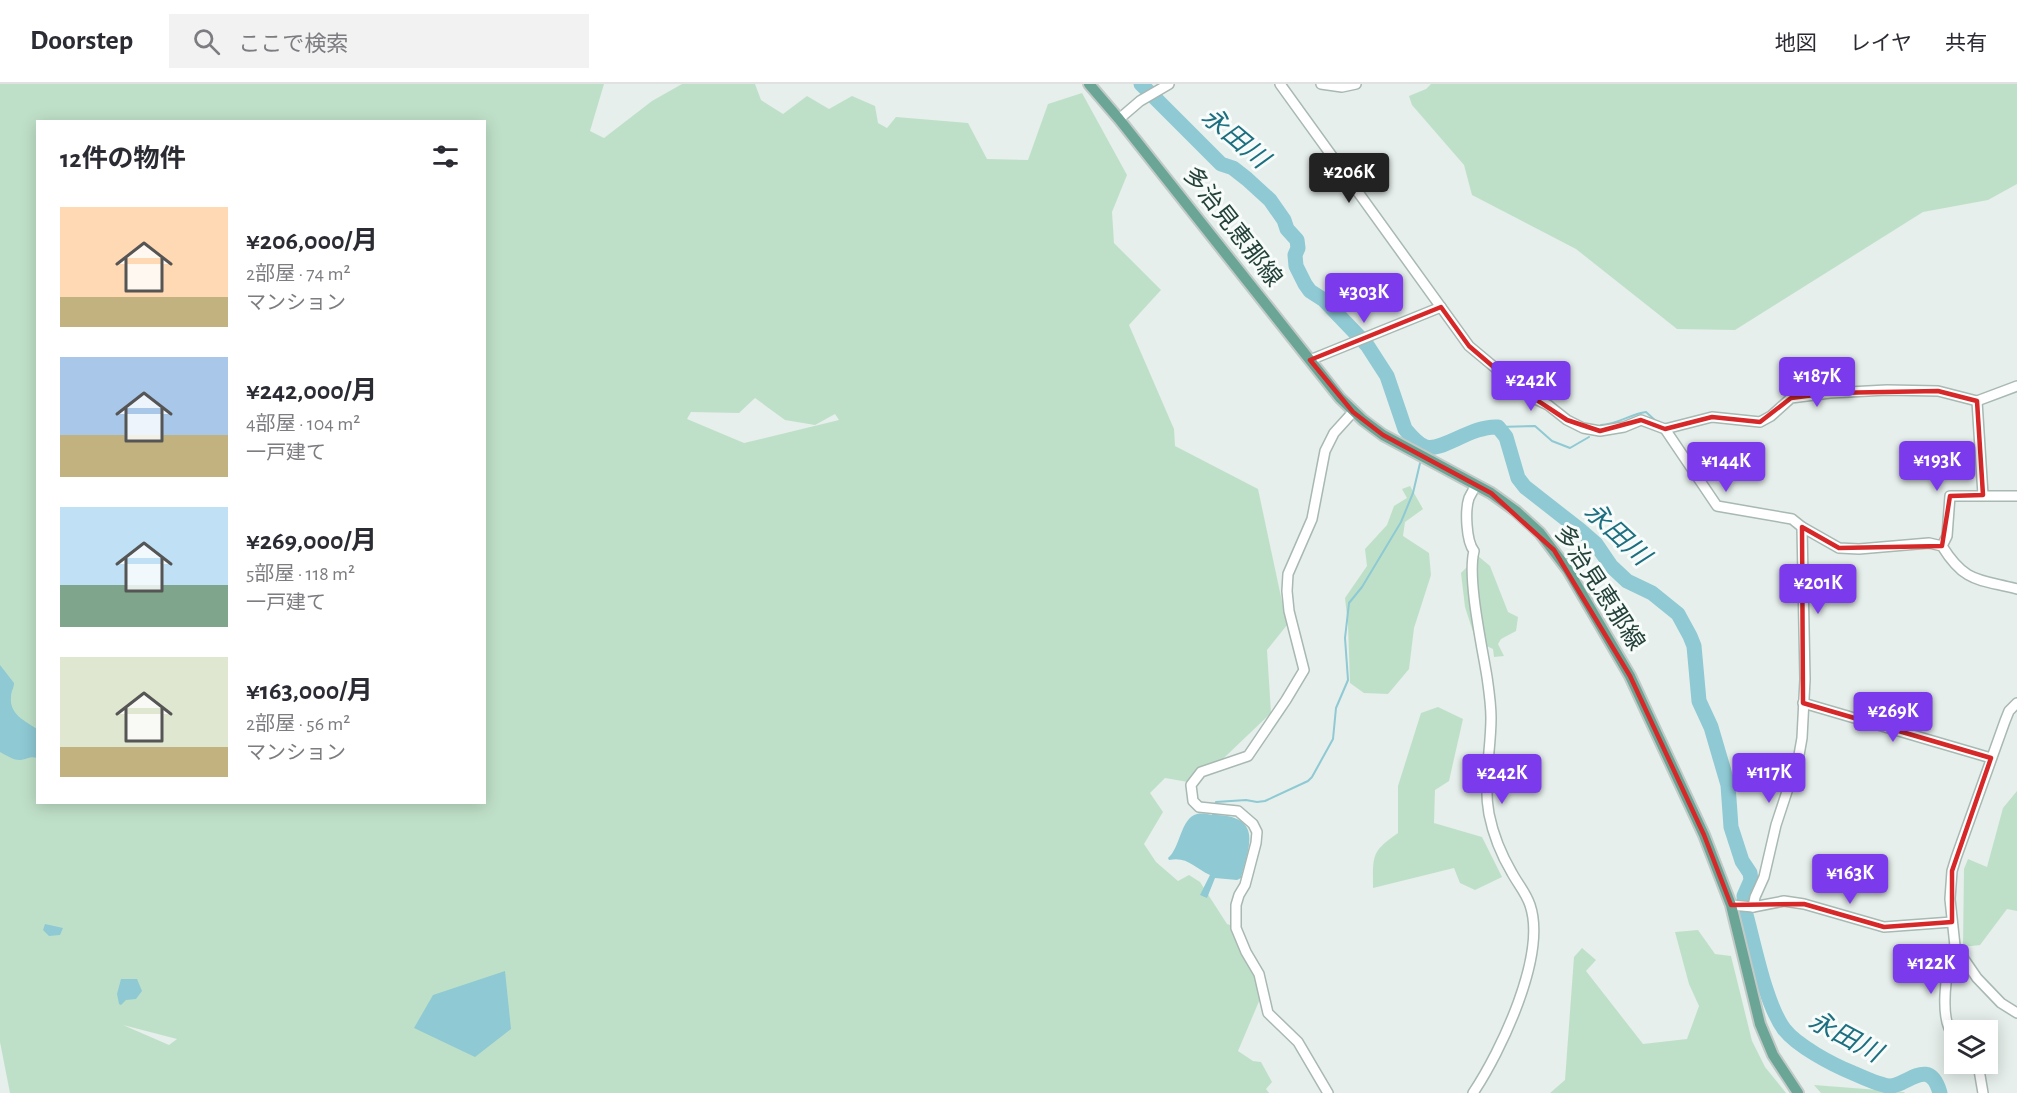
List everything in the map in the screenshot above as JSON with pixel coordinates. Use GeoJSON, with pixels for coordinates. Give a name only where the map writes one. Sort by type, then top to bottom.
{"type":"FeatureCollection","features":[{"type":"Feature","properties":{"kind":"main road","name":"多治見恵那線"},"geometry":{"type":"LineString","coordinates":[[1089,84],[1353,412],[1383,435],[1476,485],[1516,511],[1540,533],[1568,570],[1630,676],[1704,836],[1731,905],[1760,1024],[1773,1055],[1798,1093]]}},
{"type":"Feature","properties":{"kind":"street"},"geometry":{"type":"LineString","coordinates":[[1280,84],[1469,346],[1529,396],[1548,405],[1567,420],[1583,428],[1600,432],[1624,427],[1641,420],[1665,429],[1712,417],[1760,422],[1771,416],[1791,398],[1887,390],[1938,391],[1977,401],[2017,386]]}},
{"type":"Feature","properties":{"kind":"street"},"geometry":{"type":"LineString","coordinates":[[1321,84],[1342,87],[1356,84]]}},
{"type":"Feature","properties":{"kind":"street"},"geometry":{"type":"LineString","coordinates":[[1119,119],[1145,97],[1166,85]]}},
{"type":"Feature","properties":{"kind":"street"},"geometry":{"type":"LineString","coordinates":[[1310,360],[1441,307]]}},
{"type":"Feature","properties":{"kind":"street"},"geometry":{"type":"LineString","coordinates":[[1977,401],[1983,495]]}},
{"type":"Feature","properties":{"kind":"street"},"geometry":{"type":"LineString","coordinates":[[1328,1093],[1298,1042],[1268,1013],[1259,974],[1236,928],[1236,905],[1245,885],[1257,832],[1253,824],[1238,811],[1199,807],[1193,801],[1191,785],[1201,772],[1248,756],[1304,670],[1289,611],[1288,574],[1312,519],[1326,451],[1334,433],[1353,412]]}},
{"type":"Feature","properties":{"kind":"street"},"geometry":{"type":"LineString","coordinates":[[1665,429],[1717,506],[1792,519],[1839,548],[1859,549],[1929,543],[1942,546],[1960,570],[1969,577],[2017,589]]}},
{"type":"Feature","properties":{"kind":"street"},"geometry":{"type":"LineString","coordinates":[[1473,1093],[1504,1040],[1523,987],[1533,943],[1530,906],[1501,849],[1489,813],[1486,782],[1491,718],[1490,693],[1475,599],[1473,550],[1470,548],[1466,523],[1469,499],[1476,485]]}},
{"type":"Feature","properties":{"kind":"street"},"geometry":{"type":"LineString","coordinates":[[1942,546],[1947,536],[1950,495],[2017,496]]}},
{"type":"Feature","properties":{"kind":"street"},"geometry":{"type":"LineString","coordinates":[[1753,907],[1764,877],[1776,825],[1799,755],[1805,643],[1802,527]]}},
{"type":"Feature","properties":{"kind":"street"},"geometry":{"type":"LineString","coordinates":[[1803,703],[1991,758]]}},
{"type":"Feature","properties":{"kind":"street"},"geometry":{"type":"LineString","coordinates":[[2017,703],[2009,711],[1952,871],[1950,899],[1955,946],[1977,978],[2001,1003],[2017,1013]]}},
{"type":"Feature","properties":{"kind":"street"},"geometry":{"type":"LineString","coordinates":[[1731,905],[1753,907],[1784,901],[1804,904],[1884,927],[1952,922]]}},
{"type":"Feature","properties":{"kind":"street"},"geometry":{"type":"LineString","coordinates":[[1948,1020],[1944,994],[1952,950],[1955,946]]}},
{"type":"Feature","properties":{"kind":"street"},"geometry":{"type":"LineString","coordinates":[[1980,1074],[1983,1093]]}},
{"type":"Feature","properties":{"kind":"highlighted area"},"geometry":{"type":"Polygon","coordinates":[[[1441,307],[1469,346],[1517,387],[1567,420],[1600,431],[1641,420],[1665,429],[1712,417],[1760,422],[1791,398],[1830,393],[1938,391],[1977,401],[1983,495],[1950,496],[1942,546],[1839,548],[1802,527],[1803,703],[1991,758],[1952,871],[1952,922],[1884,927],[1804,904],[1731,905],[1704,835],[1630,676],[1554,550],[1491,493],[1383,435],[1353,412],[1310,360],[1441,307]]]}},
{"type":"Feature","properties":{"kind":"green space"},"geometry":{"type":"Polygon","coordinates":[[[0,84],[604,84],[590,131],[604,138],[652,101],[682,84],[755,84],[761,100],[783,114],[807,96],[829,109],[852,96],[875,106],[878,123],[887,128],[896,117],[968,123],[987,159],[1028,160],[1048,104],[1082,93],[1127,175],[1112,212],[1114,243],[1161,290],[1129,325],[1174,429],[1175,446],[1258,489],[1287,625],[1267,650],[1271,713],[1206,775],[1188,782],[1165,778],[1150,793],[1163,812],[1144,844],[1156,862],[1178,881],[1189,875],[1200,882],[1227,924],[1233,926],[1254,971],[1260,999],[1238,1051],[1253,1061],[1261,1062],[1272,1082],[1266,1089],[1269,1093],[10,1093],[0,1042],[0,84]],[[755,398],[739,413],[691,412],[687,419],[744,443],[839,420],[835,414],[815,425],[785,420],[755,398]],[[123,1025],[169,1045],[177,1039],[123,1025]]]}},
{"type":"Feature","properties":{"kind":"green space"},"geometry":{"type":"Polygon","coordinates":[[[1431,84],[2017,84],[2017,184],[1988,200],[1923,212],[1735,330],[1677,329],[1576,249],[1472,195],[1464,165],[1412,105],[1409,96],[1426,89],[1431,84]]]}},
{"type":"Feature","properties":{"kind":"green space"},"geometry":{"type":"Polygon","coordinates":[[[1410,486],[1423,509],[1405,522],[1403,536],[1429,553],[1431,575],[1414,628],[1409,669],[1388,694],[1364,693],[1350,683],[1345,598],[1367,566],[1365,549],[1387,525],[1394,506],[1407,498],[1402,489],[1410,486]]]}},
{"type":"Feature","properties":{"kind":"green space"},"geometry":{"type":"Polygon","coordinates":[[[1478,556],[1490,566],[1508,612],[1518,617],[1516,631],[1501,639],[1498,644],[1504,656],[1494,657],[1493,649],[1476,641],[1465,607],[1461,573],[1478,556]]]}},
{"type":"Feature","properties":{"kind":"green space"},"geometry":{"type":"Polygon","coordinates":[[[1438,707],[1463,719],[1449,781],[1435,790],[1434,823],[1482,837],[1502,877],[1475,890],[1460,883],[1454,868],[1373,888],[1375,855],[1398,833],[1398,786],[1421,713],[1438,707]]]}},
{"type":"Feature","properties":{"kind":"green space"},"geometry":{"type":"Polygon","coordinates":[[[2017,791],[2017,911],[2007,909],[1980,945],[1963,947],[1964,869],[1968,859],[1987,867],[2003,808],[2017,791]]]}},
{"type":"Feature","properties":{"kind":"green space"},"geometry":{"type":"Polygon","coordinates":[[[1698,930],[1715,954],[1731,956],[1752,1041],[1765,1067],[1786,1093],[1550,1093],[1565,1080],[1574,957],[1582,948],[1596,960],[1586,971],[1643,1044],[1687,1039],[1699,1006],[1689,984],[1675,932],[1698,930]]]}},
{"type":"Feature","properties":{"kind":"green space"},"geometry":{"type":"Polygon","coordinates":[[[1814,1085],[1904,1092],[1905,1093],[1821,1093],[1814,1085]]]}},
{"type":"Feature","properties":{"kind":"water"},"geometry":{"type":"Polygon","coordinates":[[[0,665],[14,683],[11,703],[15,712],[36,728],[36,758],[18,760],[0,752],[0,665]]]}},
{"type":"Feature","properties":{"kind":"water"},"geometry":{"type":"Polygon","coordinates":[[[1213,811],[1217,811],[1217,815],[1241,821],[1247,828],[1249,845],[1241,878],[1237,880],[1215,878],[1207,898],[1200,895],[1210,875],[1186,861],[1169,860],[1168,858],[1187,821],[1199,814],[1212,815],[1213,811]]]}},
{"type":"Feature","properties":{"kind":"water"},"geometry":{"type":"Polygon","coordinates":[[[45,924],[63,928],[60,935],[49,936],[43,930],[45,924]]]}},
{"type":"Feature","properties":{"kind":"water"},"geometry":{"type":"Polygon","coordinates":[[[505,971],[511,1029],[475,1057],[414,1028],[433,995],[505,971]]]}},
{"type":"Feature","properties":{"kind":"water"},"geometry":{"type":"Polygon","coordinates":[[[121,979],[137,979],[142,991],[136,999],[126,1000],[121,1005],[117,994],[121,979]]]}},
{"type":"Feature","properties":{"kind":"waterway","name":"永田川"},"geometry":{"type":"LineString","coordinates":[[1141,84],[1221,164],[1233,168],[1270,200],[1284,220],[1287,229],[1297,240],[1296,266],[1305,284],[1310,291],[1324,300],[1367,345],[1387,376],[1405,429],[1414,440],[1426,447],[1440,446],[1478,430],[1498,427],[1506,437],[1518,478],[1525,487],[1596,544],[1611,566],[1627,581],[1652,593],[1678,614],[1694,646],[1699,701],[1711,727],[1728,785],[1731,827],[1742,861],[1750,873],[1751,880],[1744,896],[1745,911],[1756,956],[1777,1018],[1797,1042],[1845,1070],[1888,1086],[1923,1074],[1930,1076],[1940,1093]]}},
{"type":"Feature","properties":{"kind":"waterway"},"geometry":{"type":"LineString","coordinates":[[1601,425],[1646,412],[1657,422]]}},
{"type":"Feature","properties":{"kind":"waterway"},"geometry":{"type":"LineString","coordinates":[[1498,427],[1535,426],[1552,441],[1570,448],[1589,437]]}},
{"type":"Feature","properties":{"kind":"waterway","name":"永田川"},"geometry":{"type":"LineString","coordinates":[[1423,453],[1424,446]]}},
{"type":"Feature","properties":{"kind":"waterway"},"geometry":{"type":"LineString","coordinates":[[1215,806],[1216,802],[1265,801],[1312,777],[1333,739],[1336,708],[1348,680],[1345,638],[1349,603],[1362,587],[1401,522],[1413,493],[1421,459]]}}]}
